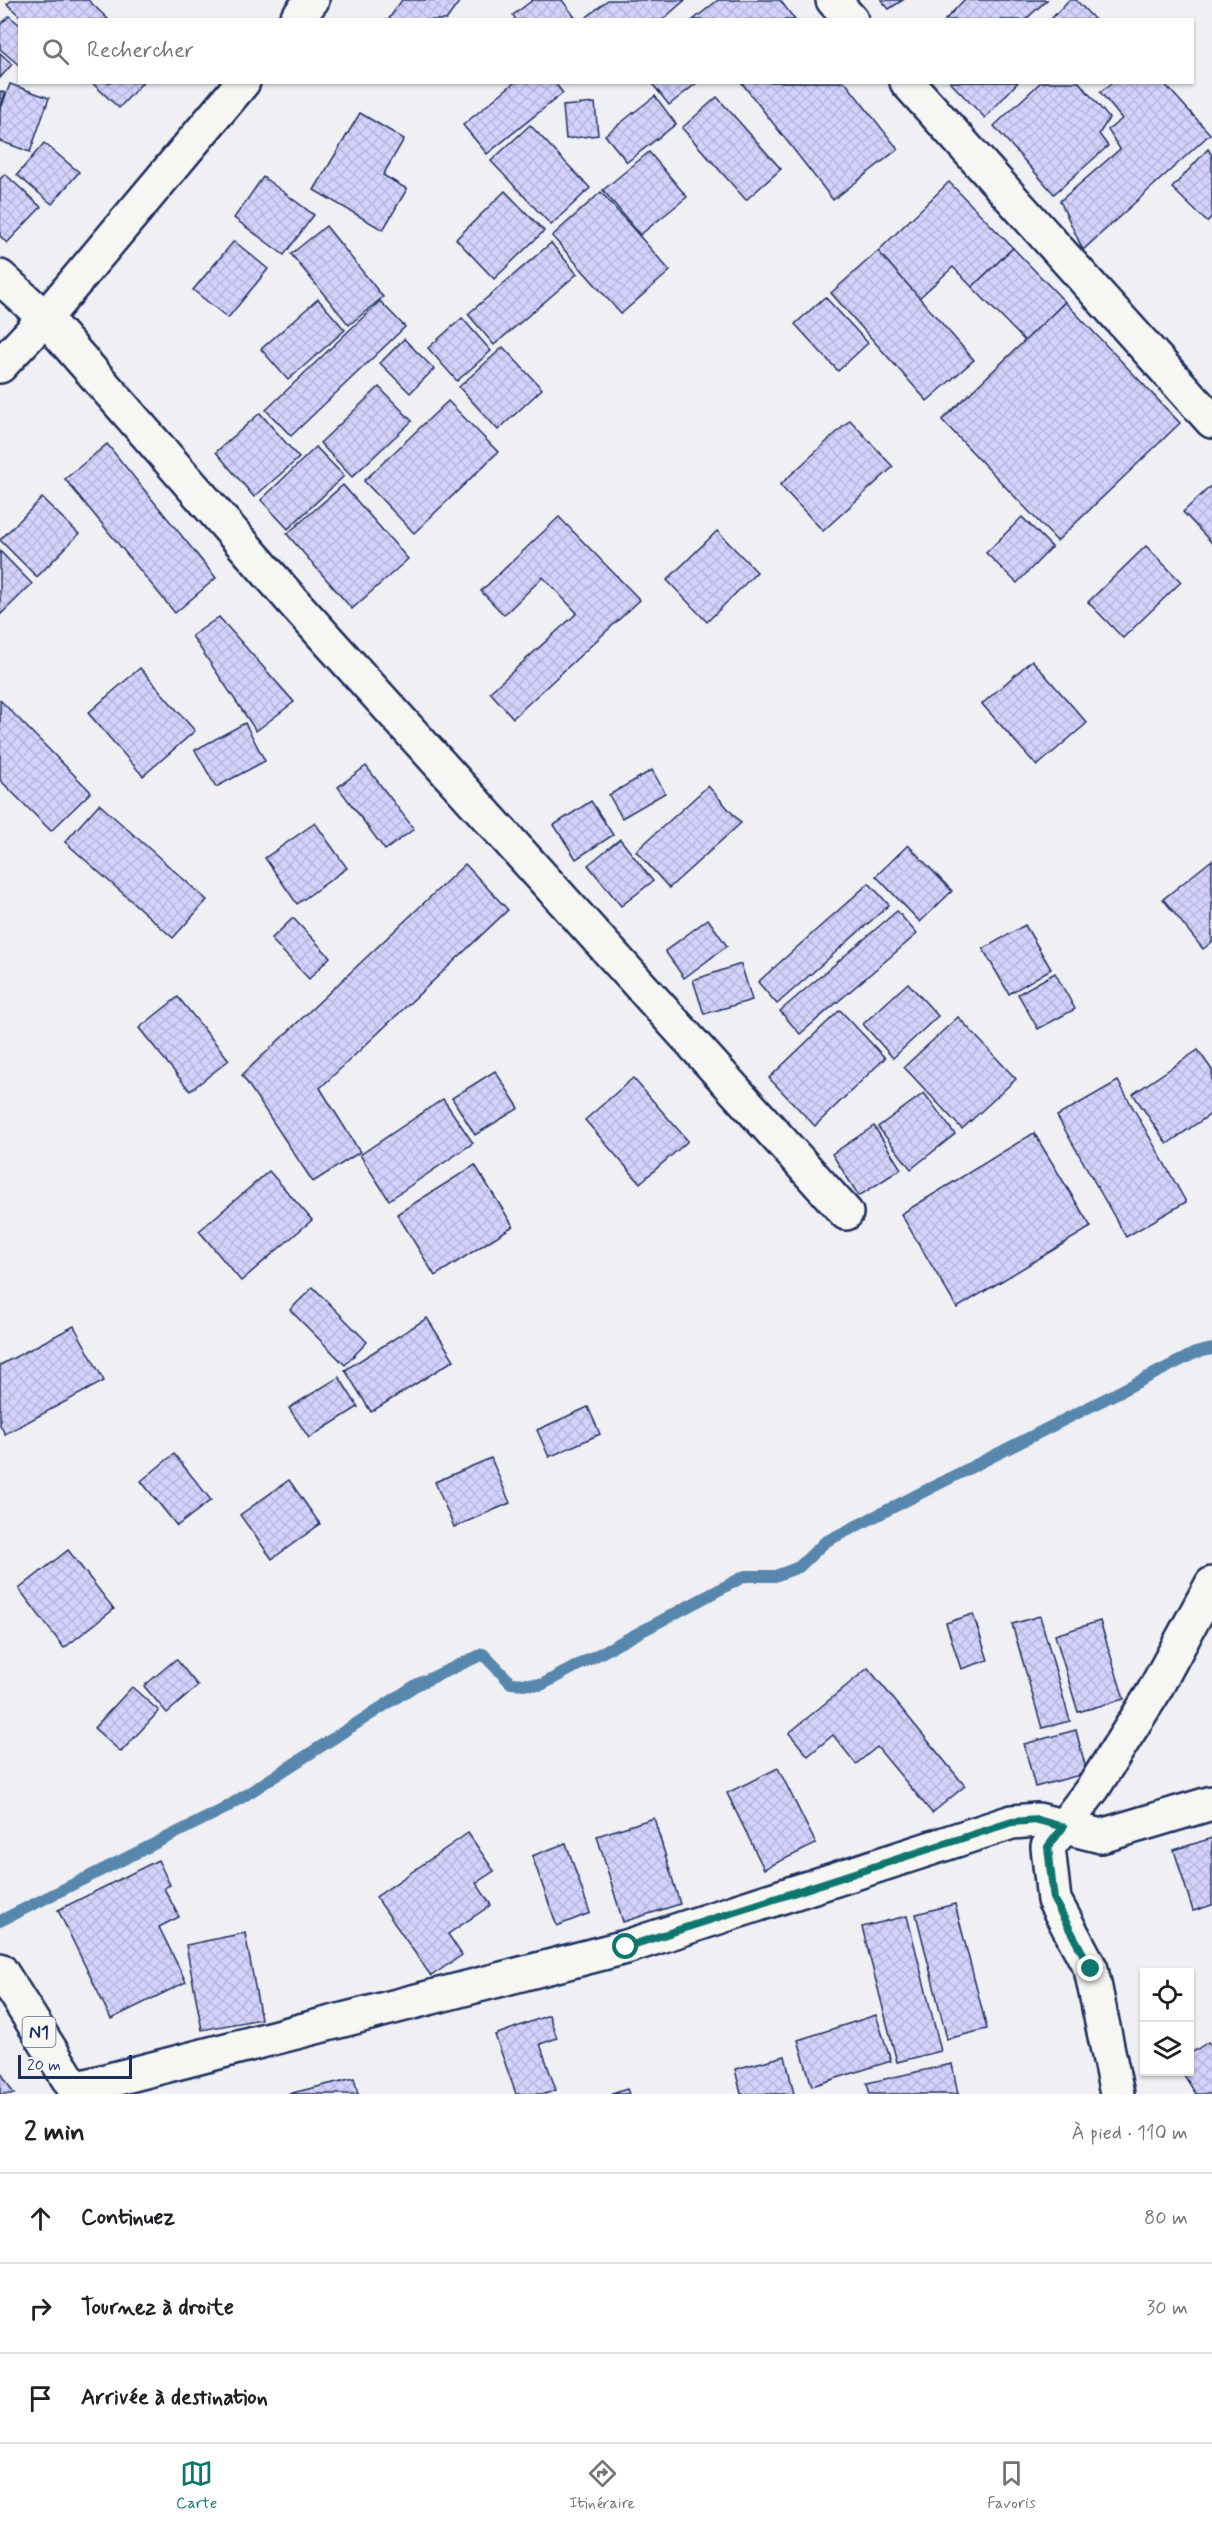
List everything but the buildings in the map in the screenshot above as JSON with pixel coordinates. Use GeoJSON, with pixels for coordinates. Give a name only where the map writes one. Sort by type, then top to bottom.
{"type":"FeatureCollection","features":[{"type":"Feature","properties":{"kind":"main road"},"geometry":{"type":"LineString","coordinates":[[833,0],[848,18]]}},
{"type":"Feature","properties":{"kind":"main road"},"geometry":{"type":"LineString","coordinates":[[0,366],[45,318],[241,84]]}},
{"type":"Feature","properties":{"kind":"main road"},"geometry":{"type":"LineString","coordinates":[[910,84],[1212,422]]}},
{"type":"Feature","properties":{"kind":"main road"},"geometry":{"type":"LineString","coordinates":[[0,277],[45,318],[296,605],[846,1214]]}},
{"type":"Feature","properties":{"kind":"main road"},"geometry":{"type":"LineString","coordinates":[[1117,2094],[1091,1969],[1054,1900],[1048,1847],[1093,1788],[1153,1693],[1212,1584]]}},
{"type":"Feature","properties":{"kind":"main road"},"geometry":{"type":"LineString","coordinates":[[76,2091],[626,1947],[1012,1822],[1038,1820],[1101,1836],[1212,1803]]}},
{"type":"Feature","properties":{"kind":"main road","name":"N1"},"geometry":{"type":"LineString","coordinates":[[0,1970],[76,2091]]}},
{"type":"Feature","properties":{"kind":"waterway"},"geometry":{"type":"LineString","coordinates":[[0,1921],[224,1809],[416,1685],[483,1654],[511,1683],[541,1685],[745,1576],[775,1576],[799,1567],[825,1542],[1195,1353],[1212,1349]]}},
{"type":"Feature","properties":{"kind":"route"},"geometry":{"type":"LineString","coordinates":[[626,1947],[1012,1822],[1038,1820],[1063,1827],[1048,1847],[1054,1900],[1091,1969]]}}]}
